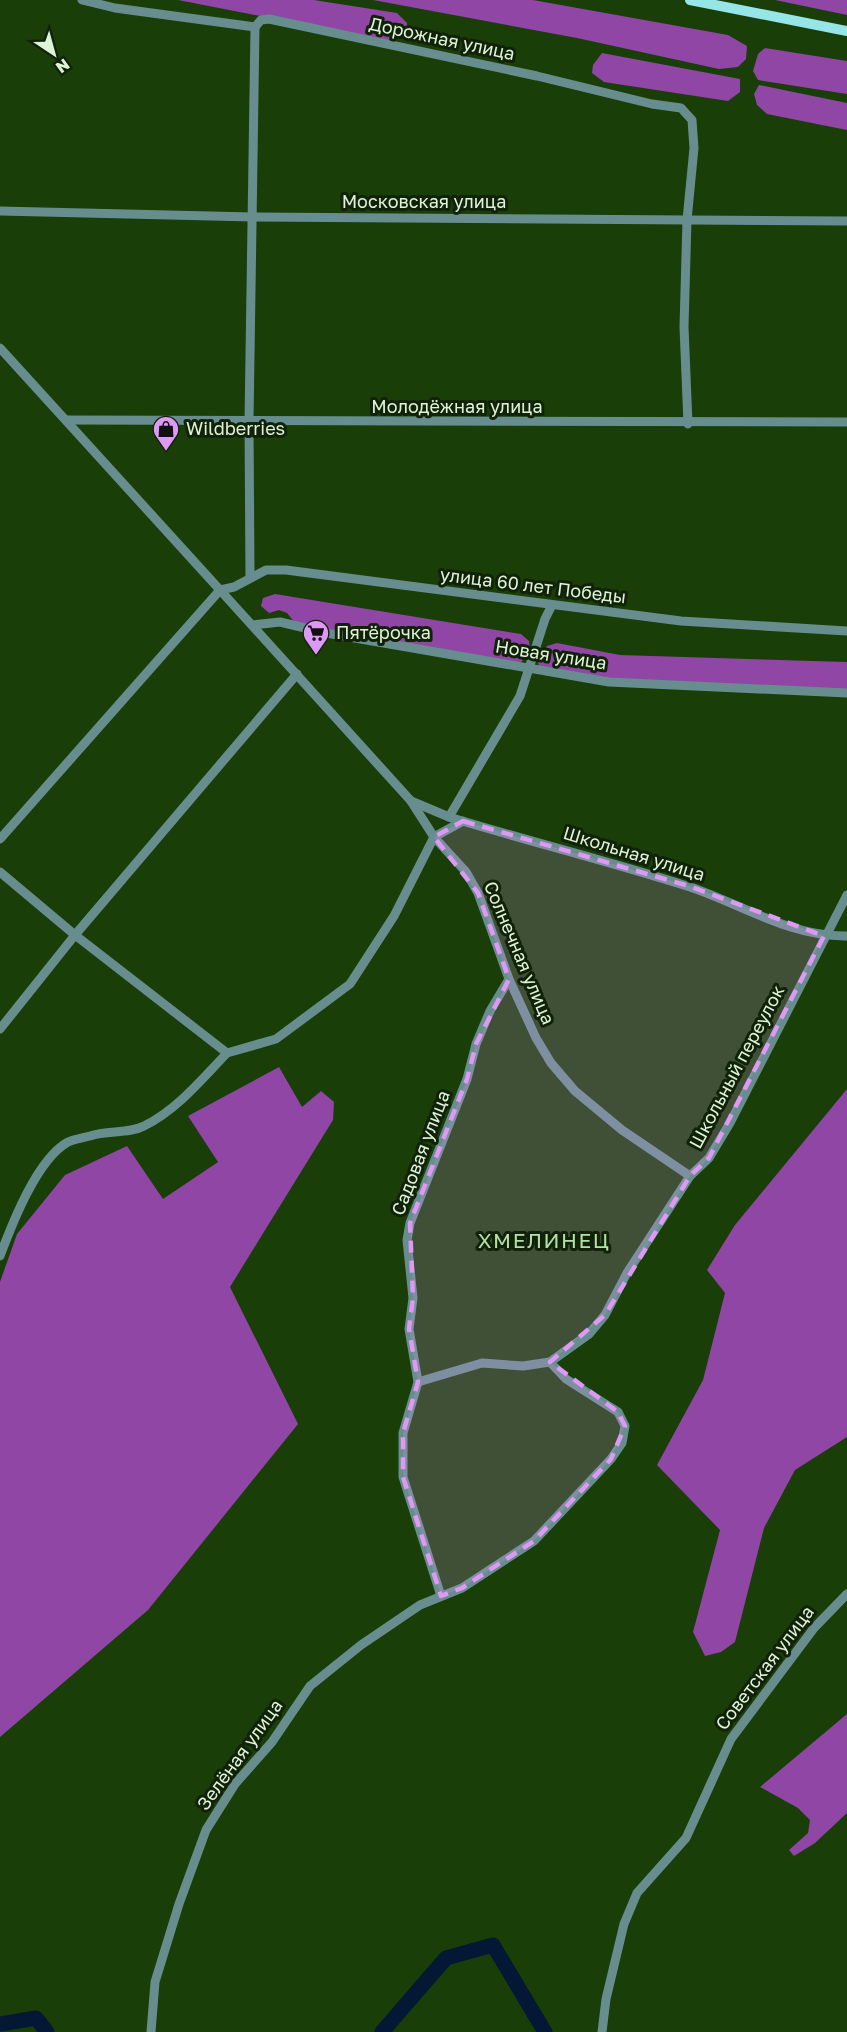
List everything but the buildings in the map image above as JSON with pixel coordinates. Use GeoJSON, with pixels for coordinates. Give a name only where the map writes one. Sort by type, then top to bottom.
{"type":"FeatureCollection","features":[{"type":"Feature","properties":{"kind":"main road"},"geometry":{"type":"LineString","coordinates":[[690,0],[847,31]]}},
{"type":"Feature","properties":{"kind":"street","name":"Дорожная улица"},"geometry":{"type":"LineString","coordinates":[[82,0],[115,8],[255,27],[261,20],[269,18],[516,71],[652,104],[681,108],[692,120],[694,148],[687,220],[684,327],[688,424]]}},
{"type":"Feature","properties":{"kind":"street"},"geometry":{"type":"LineString","coordinates":[[250,577],[249,422],[255,27]]}},
{"type":"Feature","properties":{"kind":"street","name":"Московская улица"},"geometry":{"type":"LineString","coordinates":[[0,211],[253,217],[847,221]]}},
{"type":"Feature","properties":{"kind":"street","name":"Солнечная улица"},"geometry":{"type":"LineString","coordinates":[[0,348],[411,801],[434,837],[466,872],[478,893],[509,979],[536,1038],[551,1063],[575,1091],[622,1130],[690,1176]]}},
{"type":"Feature","properties":{"kind":"street","name":"Молодёжная улица"},"geometry":{"type":"LineString","coordinates":[[66,420],[688,424],[847,422]]}},
{"type":"Feature","properties":{"kind":"street","name":"улица 60 лет Победы"},"geometry":{"type":"LineString","coordinates":[[220,590],[234,587],[266,570],[286,570],[681,621],[847,631]]}},
{"type":"Feature","properties":{"kind":"street"},"geometry":{"type":"LineString","coordinates":[[0,839],[220,590]]}},
{"type":"Feature","properties":{"kind":"street"},"geometry":{"type":"LineString","coordinates":[[449,817],[520,696],[545,619],[552,605]]}},
{"type":"Feature","properties":{"kind":"street","name":"Новая улица"},"geometry":{"type":"LineString","coordinates":[[253,626],[280,622],[326,633],[609,682],[847,693]]}},
{"type":"Feature","properties":{"kind":"street"},"geometry":{"type":"LineString","coordinates":[[0,1029],[75,935],[297,674]]}},
{"type":"Feature","properties":{"kind":"street","name":"Школьная улица"},"geometry":{"type":"LineString","coordinates":[[411,801],[449,817],[689,886],[794,928],[824,936],[847,936]]}},
{"type":"Feature","properties":{"kind":"street"},"geometry":{"type":"LineString","coordinates":[[0,1256],[13,1219],[40,1170],[67,1143],[95,1134],[142,1127],[157,1119],[194,1087],[227,1053],[276,1040],[350,984],[394,916],[434,837],[463,821]]}},
{"type":"Feature","properties":{"kind":"street"},"geometry":{"type":"LineString","coordinates":[[0,872],[75,935],[227,1053]]}},
{"type":"Feature","properties":{"kind":"street","name":"Школьный переулок"},"geometry":{"type":"LineString","coordinates":[[418,1382],[482,1363],[523,1366],[550,1362],[589,1334],[605,1315],[627,1273],[690,1176],[709,1158],[730,1124],[824,936],[847,895]]}},
{"type":"Feature","properties":{"kind":"street","name":"Садовая улица"},"geometry":{"type":"LineString","coordinates":[[418,1382],[409,1329],[413,1298],[407,1240],[410,1223],[459,1101],[476,1044],[490,1011],[509,979]]}},
{"type":"Feature","properties":{"kind":"street","name":"Зелёная улица"},"geometry":{"type":"LineString","coordinates":[[151,2032],[155,1982],[179,1904],[206,1830],[235,1784],[272,1742],[310,1686],[361,1645],[420,1605],[462,1588],[534,1540],[611,1459],[621,1443],[625,1426],[618,1412],[566,1378],[550,1362]]}},
{"type":"Feature","properties":{"kind":"street"},"geometry":{"type":"LineString","coordinates":[[418,1382],[403,1433],[403,1477],[441,1596]]}},
{"type":"Feature","properties":{"kind":"street","name":"Советская улица"},"geometry":{"type":"LineString","coordinates":[[602,2032],[606,1999],[621,1935],[637,1893],[686,1839],[720,1769],[722,1755],[738,1730],[813,1628],[847,1594]]}},
{"type":"Feature","properties":{"kind":"highlighted area"},"geometry":{"type":"Polygon","coordinates":[[[463,821],[689,886],[824,936],[709,1158],[690,1176],[605,1315],[550,1362],[618,1412],[625,1426],[611,1459],[534,1541],[462,1588],[441,1596],[403,1477],[403,1433],[418,1382],[409,1329],[413,1298],[410,1223],[467,1079],[476,1044],[509,979],[478,893],[434,837],[463,821]]]}},
{"type":"Feature","properties":{"kind":"shaded area"},"geometry":{"type":"Polygon","coordinates":[[[178,0],[314,0],[397,13],[407,23],[407,32],[389,41],[178,0]]]}},
{"type":"Feature","properties":{"kind":"shaded area"},"geometry":{"type":"Polygon","coordinates":[[[373,0],[533,0],[728,35],[747,46],[746,59],[738,67],[719,69],[577,38],[373,0]]]}},
{"type":"Feature","properties":{"kind":"shaded area"},"geometry":{"type":"Polygon","coordinates":[[[775,0],[847,0],[847,15],[775,0]]]}},
{"type":"Feature","properties":{"kind":"shaded area"},"geometry":{"type":"Polygon","coordinates":[[[765,48],[847,61],[847,94],[758,80],[753,71],[758,54],[765,48]]]}},
{"type":"Feature","properties":{"kind":"shaded area"},"geometry":{"type":"Polygon","coordinates":[[[602,53],[740,79],[740,92],[728,101],[604,82],[592,73],[593,65],[602,53]]]}},
{"type":"Feature","properties":{"kind":"shaded area"},"geometry":{"type":"Polygon","coordinates":[[[759,85],[847,103],[847,130],[767,114],[757,105],[754,94],[759,85]]]}},
{"type":"Feature","properties":{"kind":"shaded area"},"geometry":{"type":"Polygon","coordinates":[[[275,594],[521,634],[529,641],[530,650],[520,664],[295,623],[287,613],[279,610],[269,613],[261,606],[263,598],[275,594]]]}},
{"type":"Feature","properties":{"kind":"shaded area"},"geometry":{"type":"Polygon","coordinates":[[[557,643],[620,655],[847,662],[847,691],[612,680],[539,668],[538,661],[547,646],[557,643]]]}},
{"type":"Feature","properties":{"kind":"shaded area"},"geometry":{"type":"Polygon","coordinates":[[[279,1067],[302,1107],[321,1091],[334,1102],[333,1120],[230,1287],[298,1424],[148,1610],[0,1737],[0,1282],[17,1234],[65,1175],[127,1146],[163,1199],[218,1162],[188,1116],[279,1067]]]}},
{"type":"Feature","properties":{"kind":"shaded area"},"geometry":{"type":"Polygon","coordinates":[[[847,1089],[847,1437],[795,1470],[764,1528],[735,1642],[721,1652],[705,1656],[693,1632],[720,1530],[657,1465],[703,1380],[725,1293],[707,1270],[735,1225],[847,1089]]]}},
{"type":"Feature","properties":{"kind":"shaded area"},"geometry":{"type":"Polygon","coordinates":[[[847,1714],[847,1813],[815,1843],[794,1856],[789,1850],[808,1833],[810,1820],[798,1808],[760,1787],[847,1714]]]}},
{"type":"Feature","properties":{"kind":"waterway"},"geometry":{"type":"LineString","coordinates":[[382,2032],[446,1958],[493,1945],[545,2032]]}},
{"type":"Feature","properties":{"kind":"waterway"},"geometry":{"type":"LineString","coordinates":[[0,2024],[36,2018],[47,2032]]}},
{"type":"Feature","properties":{"kind":"place","name":"Wildberries"},"geometry":{"type":"Point","coordinates":[166,452]}},
{"type":"Feature","properties":{"kind":"place","name":"Пятёрочка"},"geometry":{"type":"Point","coordinates":[316,656]}},
{"type":"Feature","properties":{"kind":"district","name":"ХМЕЛИНЕЦ"},"geometry":{"type":"Point","coordinates":[544,1241]}}]}
